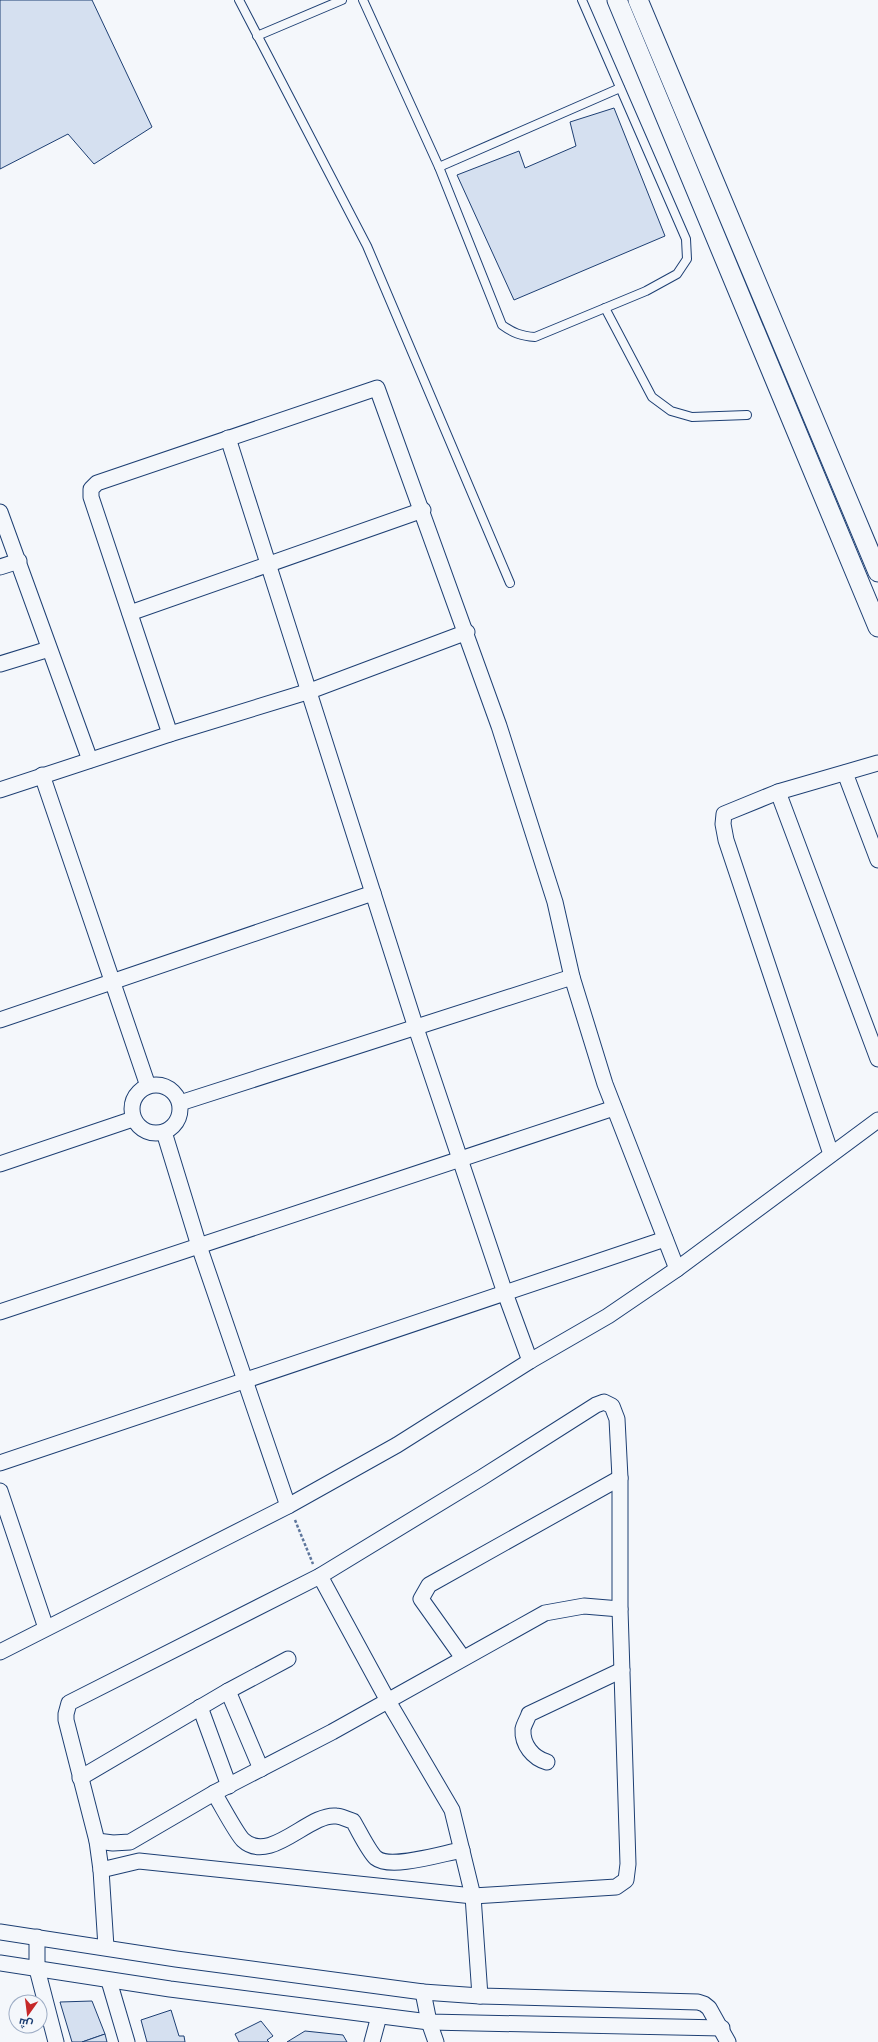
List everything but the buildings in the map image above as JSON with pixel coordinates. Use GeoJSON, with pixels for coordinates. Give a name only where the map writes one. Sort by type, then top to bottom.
{"type":"FeatureCollection","features":[{"type":"Feature","properties":{"kind":"street"},"geometry":{"type":"LineString","coordinates":[[617,0],[878,626]]}},
{"type":"Feature","properties":{"kind":"street"},"geometry":{"type":"LineString","coordinates":[[638,0],[878,572]]}},
{"type":"Feature","properties":{"kind":"street"},"geometry":{"type":"LineString","coordinates":[[170,734],[91,497],[91,489],[97,483],[377,388],[423,510],[499,726],[555,902],[572,977],[605,1084],[676,1269]]}},
{"type":"Feature","properties":{"kind":"street"},"geometry":{"type":"LineString","coordinates":[[228,438],[310,691],[416,1028],[505,1293],[530,1361]]}},
{"type":"Feature","properties":{"kind":"street"},"geometry":{"type":"LineString","coordinates":[[130,613],[268,563],[423,510]]}},
{"type":"Feature","properties":{"kind":"street"},"geometry":{"type":"LineString","coordinates":[[0,512],[90,760]]}},
{"type":"Feature","properties":{"kind":"street"},"geometry":{"type":"LineString","coordinates":[[0,567],[19,561]]}},
{"type":"Feature","properties":{"kind":"street"},"geometry":{"type":"LineString","coordinates":[[0,790],[170,734],[310,691],[467,632]]}},
{"type":"Feature","properties":{"kind":"street"},"geometry":{"type":"LineString","coordinates":[[0,664],[49,649]]}},
{"type":"Feature","properties":{"kind":"street"},"geometry":{"type":"LineString","coordinates":[[831,1154],[726,840],[723,824],[724,814],[778,792],[878,763]]}},
{"type":"Feature","properties":{"kind":"street"},"geometry":{"type":"LineString","coordinates":[[845,773],[878,860]]}},
{"type":"Feature","properties":{"kind":"street"},"geometry":{"type":"LineString","coordinates":[[42,776],[148,1086]]}},
{"type":"Feature","properties":{"kind":"street"},"geometry":{"type":"LineString","coordinates":[[778,792],[878,1060]]}},
{"type":"Feature","properties":{"kind":"street"},"geometry":{"type":"LineString","coordinates":[[0,1020],[373,893]]}},
{"type":"Feature","properties":{"kind":"street"},"geometry":{"type":"LineString","coordinates":[[180,1103],[572,977]]}},
{"type":"Feature","properties":{"kind":"street"},"geometry":{"type":"LineString","coordinates":[[156,1084],[171,1090],[180,1103],[179,1117],[171,1129],[164,1132],[157,1133],[143,1130],[133,1119],[131,1111],[133,1099],[140,1089],[156,1084]]}},
{"type":"Feature","properties":{"kind":"street"},"geometry":{"type":"LineString","coordinates":[[0,1312],[614,1108]]}},
{"type":"Feature","properties":{"kind":"street"},"geometry":{"type":"LineString","coordinates":[[0,1164],[133,1119]]}},
{"type":"Feature","properties":{"kind":"street"},"geometry":{"type":"LineString","coordinates":[[0,1652],[288,1506],[397,1446],[530,1361],[608,1316],[676,1269],[878,1120]]}},
{"type":"Feature","properties":{"kind":"street"},"geometry":{"type":"LineString","coordinates":[[164,1132],[199,1246],[288,1506]]}},
{"type":"Feature","properties":{"kind":"street"},"geometry":{"type":"LineString","coordinates":[[0,1463],[665,1239]]}},
{"type":"Feature","properties":{"kind":"street"},"geometry":{"type":"LineString","coordinates":[[101,1870],[139,1861],[473,1896],[616,1887],[626,1880],[628,1864],[620,1609],[620,1478],[617,1419],[612,1406],[604,1402],[596,1405],[481,1478],[317,1571],[69,1703],[66,1720],[97,1841],[101,1870],[106,1948]]}},
{"type":"Feature","properties":{"kind":"street"},"geometry":{"type":"LineString","coordinates":[[463,1658],[421,1599],[429,1585],[620,1478]]}},
{"type":"Feature","properties":{"kind":"street"},"geometry":{"type":"LineString","coordinates":[[0,1491],[46,1628]]}},
{"type":"Feature","properties":{"kind":"street"},"geometry":{"type":"LineString","coordinates":[[317,1571],[388,1701],[452,1810],[473,1896],[480,1996]]}},
{"type":"Feature","properties":{"kind":"street"},"geometry":{"type":"LineString","coordinates":[[97,1841],[113,1843],[130,1842],[214,1793],[388,1701],[545,1612],[584,1606],[620,1609]]}},
{"type":"Feature","properties":{"kind":"street"},"geometry":{"type":"LineString","coordinates":[[80,1778],[228,1690],[288,1660]]}},
{"type":"Feature","properties":{"kind":"street"},"geometry":{"type":"LineString","coordinates":[[546,1762],[536,1759],[526,1744],[523,1728],[530,1714],[622,1670]]}},
{"type":"Feature","properties":{"kind":"street"},"geometry":{"type":"LineString","coordinates":[[228,1690],[261,1769]]}},
{"type":"Feature","properties":{"kind":"street"},"geometry":{"type":"LineString","coordinates":[[200,1707],[229,1786]]}},
{"type":"Feature","properties":{"kind":"street"},"geometry":{"type":"LineString","coordinates":[[214,1793],[243,1840],[256,1847],[270,1846],[323,1819],[335,1816],[353,1821],[376,1858],[384,1862],[399,1862],[462,1850]]}},
{"type":"Feature","properties":{"kind":"street"},"geometry":{"type":"LineString","coordinates":[[0,1932],[423,1992],[480,1996],[698,2002],[709,2008],[726,2039]]}},
{"type":"Feature","properties":{"kind":"street"},"geometry":{"type":"LineString","coordinates":[[37,1937],[37,1969],[56,2042]]}},
{"type":"Feature","properties":{"kind":"street"},"geometry":{"type":"LineString","coordinates":[[0,1963],[110,1981],[429,2022],[726,2039]]}},
{"type":"Feature","properties":{"kind":"street"},"geometry":{"type":"LineString","coordinates":[[110,1981],[127,2042]]}},
{"type":"Feature","properties":{"kind":"street"},"geometry":{"type":"LineString","coordinates":[[423,1992],[429,2022],[436,2042]]}},
{"type":"Feature","properties":{"kind":"street"},"geometry":{"type":"LineString","coordinates":[[372,2042],[379,2016]]}},
{"type":"Feature","properties":{"kind":"lane"},"geometry":{"type":"LineString","coordinates":[[239,0],[367,246],[510,583]]}},
{"type":"Feature","properties":{"kind":"lane"},"geometry":{"type":"LineString","coordinates":[[258,36],[342,0]]}},
{"type":"Feature","properties":{"kind":"lane"},"geometry":{"type":"LineString","coordinates":[[363,0],[439,167],[502,325],[512,332],[522,336],[534,336],[646,291],[677,274],[687,259],[686,239],[582,0]]}},
{"type":"Feature","properties":{"kind":"lane"},"geometry":{"type":"LineString","coordinates":[[439,167],[620,88]]}},
{"type":"Feature","properties":{"kind":"lane"},"geometry":{"type":"LineString","coordinates":[[605,308],[652,397],[671,411],[692,417],[747,415]]}},
{"type":"Feature","properties":{"kind":"path"},"geometry":{"type":"LineString","coordinates":[[296,1522],[317,1571]]}}]}
